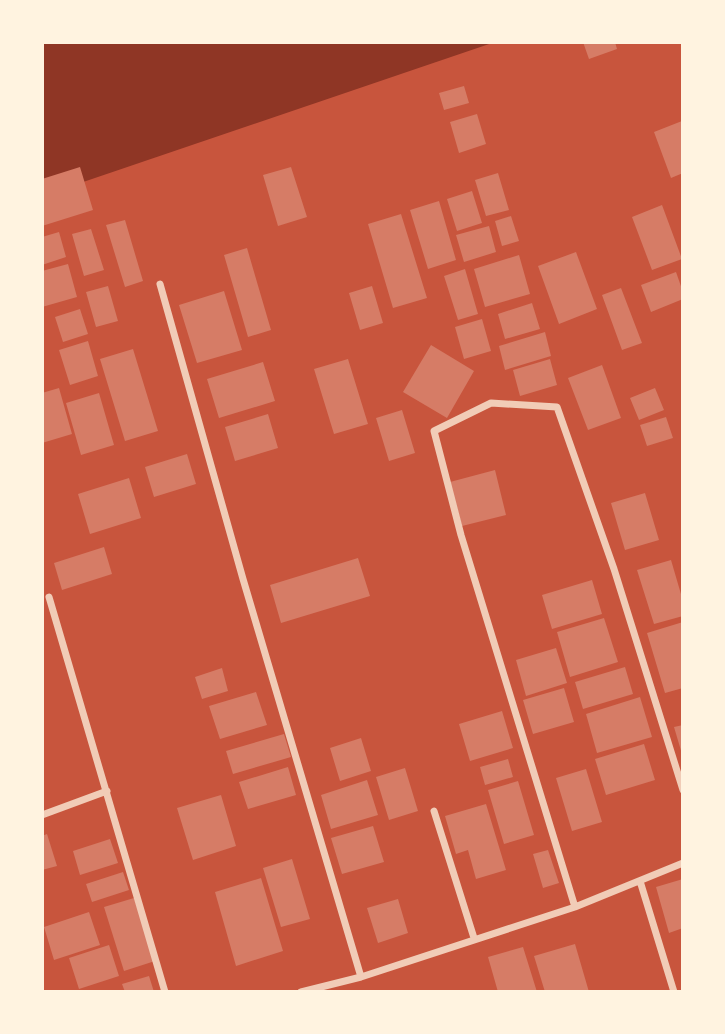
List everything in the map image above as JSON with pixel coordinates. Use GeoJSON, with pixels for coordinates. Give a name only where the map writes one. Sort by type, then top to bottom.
{"type":"FeatureCollection","features":[{"type":"Feature","properties":{"kind":"street"},"geometry":{"type":"LineString","coordinates":[[160,284],[243,579],[361,977]]}},
{"type":"Feature","properties":{"kind":"street"},"geometry":{"type":"LineString","coordinates":[[575,906],[461,535],[434,431],[491,403],[557,407],[614,569],[683,790]]}},
{"type":"Feature","properties":{"kind":"street"},"geometry":{"type":"LineString","coordinates":[[48,597],[165,992]]}},
{"type":"Feature","properties":{"kind":"street"},"geometry":{"type":"LineString","coordinates":[[42,815],[107,791]]}},
{"type":"Feature","properties":{"kind":"street"},"geometry":{"type":"LineString","coordinates":[[434,811],[474,938]]}},
{"type":"Feature","properties":{"kind":"street"},"geometry":{"type":"LineString","coordinates":[[301,992],[361,977],[575,906],[683,863]]}},
{"type":"Feature","properties":{"kind":"street"},"geometry":{"type":"LineString","coordinates":[[640,881],[674,992]]}},
{"type":"Feature","properties":{"kind":"shaded area"},"geometry":{"type":"Polygon","coordinates":[[[42,42],[495,42],[42,196],[42,42]]]}},
{"type":"Feature","properties":{"kind":"building"},"geometry":{"type":"Polygon","coordinates":[[[583,42],[615,42],[617,49],[589,59],[583,42]]]}},
{"type":"Feature","properties":{"kind":"building"},"geometry":{"type":"Polygon","coordinates":[[[464,86],[469,103],[444,110],[439,93],[464,86]]]}},
{"type":"Feature","properties":{"kind":"building"},"geometry":{"type":"Polygon","coordinates":[[[477,114],[486,144],[459,153],[450,122],[477,114]]]}},
{"type":"Feature","properties":{"kind":"building"},"geometry":{"type":"Polygon","coordinates":[[[682,121],[683,173],[671,178],[654,132],[682,121]]]}},
{"type":"Feature","properties":{"kind":"building"},"geometry":{"type":"Polygon","coordinates":[[[80,167],[93,210],[42,226],[42,179],[80,167]]]}},
{"type":"Feature","properties":{"kind":"building"},"geometry":{"type":"Polygon","coordinates":[[[291,167],[307,217],[278,226],[263,175],[291,167]]]}},
{"type":"Feature","properties":{"kind":"building"},"geometry":{"type":"Polygon","coordinates":[[[498,173],[509,210],[486,216],[475,180],[498,173]]]}},
{"type":"Feature","properties":{"kind":"building"},"geometry":{"type":"Polygon","coordinates":[[[472,191],[482,223],[457,231],[447,199],[472,191]]]}},
{"type":"Feature","properties":{"kind":"building"},"geometry":{"type":"Polygon","coordinates":[[[439,201],[456,260],[428,269],[410,210],[439,201]]]}},
{"type":"Feature","properties":{"kind":"building"},"geometry":{"type":"Polygon","coordinates":[[[662,205],[682,259],[652,270],[632,217],[662,205]]]}},
{"type":"Feature","properties":{"kind":"building"},"geometry":{"type":"Polygon","coordinates":[[[401,214],[427,298],[393,308],[368,224],[401,214]]]}},
{"type":"Feature","properties":{"kind":"building"},"geometry":{"type":"Polygon","coordinates":[[[511,216],[519,241],[502,246],[495,221],[511,216]]]}},
{"type":"Feature","properties":{"kind":"building"},"geometry":{"type":"Polygon","coordinates":[[[125,220],[143,281],[125,287],[106,225],[125,220]]]}},
{"type":"Feature","properties":{"kind":"building"},"geometry":{"type":"Polygon","coordinates":[[[489,226],[496,252],[464,262],[456,235],[489,226]]]}},
{"type":"Feature","properties":{"kind":"building"},"geometry":{"type":"Polygon","coordinates":[[[91,229],[104,270],[84,276],[72,234],[91,229]]]}},
{"type":"Feature","properties":{"kind":"building"},"geometry":{"type":"Polygon","coordinates":[[[59,232],[66,257],[42,265],[42,237],[59,232]]]}},
{"type":"Feature","properties":{"kind":"building"},"geometry":{"type":"Polygon","coordinates":[[[247,248],[271,330],[248,337],[224,255],[247,248]]]}},
{"type":"Feature","properties":{"kind":"building"},"geometry":{"type":"Polygon","coordinates":[[[576,252],[597,309],[559,324],[538,266],[576,252]]]}},
{"type":"Feature","properties":{"kind":"building"},"geometry":{"type":"Polygon","coordinates":[[[519,255],[530,294],[485,307],[474,269],[519,255]]]}},
{"type":"Feature","properties":{"kind":"building"},"geometry":{"type":"Polygon","coordinates":[[[68,264],[77,297],[42,307],[42,271],[68,264]]]}},
{"type":"Feature","properties":{"kind":"building"},"geometry":{"type":"Polygon","coordinates":[[[465,269],[478,314],[458,320],[444,276],[465,269]]]}},
{"type":"Feature","properties":{"kind":"building"},"geometry":{"type":"Polygon","coordinates":[[[676,272],[683,299],[651,312],[641,285],[676,272]]]}},
{"type":"Feature","properties":{"kind":"building"},"geometry":{"type":"Polygon","coordinates":[[[108,286],[118,321],[96,327],[86,292],[108,286]]]}},
{"type":"Feature","properties":{"kind":"building"},"geometry":{"type":"Polygon","coordinates":[[[372,286],[383,323],[360,330],[349,293],[372,286]]]}},
{"type":"Feature","properties":{"kind":"building"},"geometry":{"type":"Polygon","coordinates":[[[621,288],[642,343],[622,350],[602,295],[621,288]]]}},
{"type":"Feature","properties":{"kind":"building"},"geometry":{"type":"Polygon","coordinates":[[[224,291],[242,350],[197,363],[179,305],[224,291]]]}},
{"type":"Feature","properties":{"kind":"building"},"geometry":{"type":"Polygon","coordinates":[[[532,303],[540,329],[505,339],[498,314],[532,303]]]}},
{"type":"Feature","properties":{"kind":"building"},"geometry":{"type":"Polygon","coordinates":[[[80,309],[88,334],[63,342],[55,317],[80,309]]]}},
{"type":"Feature","properties":{"kind":"building"},"geometry":{"type":"Polygon","coordinates":[[[482,319],[491,351],[464,359],[455,327],[482,319]]]}},
{"type":"Feature","properties":{"kind":"building"},"geometry":{"type":"Polygon","coordinates":[[[545,332],[551,356],[505,370],[499,346],[545,332]]]}},
{"type":"Feature","properties":{"kind":"building"},"geometry":{"type":"Polygon","coordinates":[[[88,341],[98,376],[70,385],[59,350],[88,341]]]}},
{"type":"Feature","properties":{"kind":"building"},"geometry":{"type":"Polygon","coordinates":[[[431,345],[474,371],[447,418],[403,392],[431,345]]]}},
{"type":"Feature","properties":{"kind":"building"},"geometry":{"type":"Polygon","coordinates":[[[133,349],[158,431],[125,441],[100,359],[133,349]]]}},
{"type":"Feature","properties":{"kind":"building"},"geometry":{"type":"Polygon","coordinates":[[[348,359],[368,424],[334,434],[314,369],[348,359]]]}},
{"type":"Feature","properties":{"kind":"building"},"geometry":{"type":"Polygon","coordinates":[[[550,359],[557,385],[520,396],[513,370],[550,359]]]}},
{"type":"Feature","properties":{"kind":"building"},"geometry":{"type":"Polygon","coordinates":[[[263,362],[275,401],[219,418],[207,379],[263,362]]]}},
{"type":"Feature","properties":{"kind":"building"},"geometry":{"type":"Polygon","coordinates":[[[602,365],[621,418],[588,430],[568,378],[602,365]]]}},
{"type":"Feature","properties":{"kind":"building"},"geometry":{"type":"Polygon","coordinates":[[[59,388],[72,434],[42,443],[42,393],[59,388]]]}},
{"type":"Feature","properties":{"kind":"building"},"geometry":{"type":"Polygon","coordinates":[[[655,388],[664,410],[639,420],[630,398],[655,388]]]}},
{"type":"Feature","properties":{"kind":"building"},"geometry":{"type":"Polygon","coordinates":[[[99,393],[114,445],[81,455],[66,403],[99,393]]]}},
{"type":"Feature","properties":{"kind":"building"},"geometry":{"type":"Polygon","coordinates":[[[402,410],[415,453],[389,461],[376,418],[402,410]]]}},
{"type":"Feature","properties":{"kind":"building"},"geometry":{"type":"Polygon","coordinates":[[[268,414],[278,448],[235,461],[225,427],[268,414]]]}},
{"type":"Feature","properties":{"kind":"building"},"geometry":{"type":"Polygon","coordinates":[[[666,417],[673,438],[647,446],[640,425],[666,417]]]}},
{"type":"Feature","properties":{"kind":"building"},"geometry":{"type":"Polygon","coordinates":[[[187,454],[196,484],[154,497],[145,467],[187,454]]]}},
{"type":"Feature","properties":{"kind":"building"},"geometry":{"type":"Polygon","coordinates":[[[495,470],[506,515],[462,526],[450,482],[495,470]]]}},
{"type":"Feature","properties":{"kind":"building"},"geometry":{"type":"Polygon","coordinates":[[[129,478],[141,518],[90,534],[78,494],[129,478]]]}},
{"type":"Feature","properties":{"kind":"building"},"geometry":{"type":"Polygon","coordinates":[[[645,493],[659,540],[625,550],[611,503],[645,493]]]}},
{"type":"Feature","properties":{"kind":"building"},"geometry":{"type":"Polygon","coordinates":[[[104,547],[112,574],[62,590],[54,563],[104,547]]]}},
{"type":"Feature","properties":{"kind":"building"},"geometry":{"type":"Polygon","coordinates":[[[358,558],[370,596],[281,623],[270,585],[358,558]]]}},
{"type":"Feature","properties":{"kind":"building"},"geometry":{"type":"Polygon","coordinates":[[[671,560],[683,601],[683,616],[654,624],[637,570],[671,560]]]}},
{"type":"Feature","properties":{"kind":"building"},"geometry":{"type":"Polygon","coordinates":[[[592,580],[602,614],[552,629],[542,595],[592,580]]]}},
{"type":"Feature","properties":{"kind":"building"},"geometry":{"type":"Polygon","coordinates":[[[604,618],[618,662],[570,677],[557,632],[604,618]]]}},
{"type":"Feature","properties":{"kind":"building"},"geometry":{"type":"Polygon","coordinates":[[[683,622],[683,688],[665,693],[647,633],[683,622]]]}},
{"type":"Feature","properties":{"kind":"building"},"geometry":{"type":"Polygon","coordinates":[[[556,648],[567,683],[526,696],[516,660],[556,648]]]}},
{"type":"Feature","properties":{"kind":"building"},"geometry":{"type":"Polygon","coordinates":[[[625,667],[633,694],[583,709],[575,682],[625,667]]]}},
{"type":"Feature","properties":{"kind":"building"},"geometry":{"type":"Polygon","coordinates":[[[222,668],[228,691],[202,699],[195,677],[222,668]]]}},
{"type":"Feature","properties":{"kind":"building"},"geometry":{"type":"Polygon","coordinates":[[[564,688],[574,722],[533,734],[523,700],[564,688]]]}},
{"type":"Feature","properties":{"kind":"building"},"geometry":{"type":"Polygon","coordinates":[[[256,692],[267,725],[220,739],[209,706],[256,692]]]}},
{"type":"Feature","properties":{"kind":"building"},"geometry":{"type":"Polygon","coordinates":[[[640,697],[652,737],[597,753],[586,714],[640,697]]]}},
{"type":"Feature","properties":{"kind":"building"},"geometry":{"type":"Polygon","coordinates":[[[502,711],[513,748],[470,761],[459,724],[502,711]]]}},
{"type":"Feature","properties":{"kind":"building"},"geometry":{"type":"Polygon","coordinates":[[[683,725],[683,754],[682,754],[674,727],[683,725]]]}},
{"type":"Feature","properties":{"kind":"building"},"geometry":{"type":"Polygon","coordinates":[[[284,734],[291,757],[233,774],[226,751],[284,734]]]}},
{"type":"Feature","properties":{"kind":"building"},"geometry":{"type":"Polygon","coordinates":[[[361,738],[371,771],[340,781],[330,748],[361,738]]]}},
{"type":"Feature","properties":{"kind":"building"},"geometry":{"type":"Polygon","coordinates":[[[644,744],[655,780],[606,795],[595,759],[644,744]]]}},
{"type":"Feature","properties":{"kind":"building"},"geometry":{"type":"Polygon","coordinates":[[[508,759],[513,777],[485,785],[480,767],[508,759]]]}},
{"type":"Feature","properties":{"kind":"building"},"geometry":{"type":"Polygon","coordinates":[[[288,767],[296,795],[248,809],[239,782],[288,767]]]}},
{"type":"Feature","properties":{"kind":"building"},"geometry":{"type":"Polygon","coordinates":[[[405,768],[418,811],[389,820],[376,777],[405,768]]]}},
{"type":"Feature","properties":{"kind":"building"},"geometry":{"type":"Polygon","coordinates":[[[586,769],[602,822],[572,831],[556,778],[586,769]]]}},
{"type":"Feature","properties":{"kind":"building"},"geometry":{"type":"Polygon","coordinates":[[[367,780],[378,815],[331,829],[321,795],[367,780]]]}},
{"type":"Feature","properties":{"kind":"building"},"geometry":{"type":"Polygon","coordinates":[[[518,781],[534,835],[504,844],[488,790],[518,781]]]}},
{"type":"Feature","properties":{"kind":"building"},"geometry":{"type":"Polygon","coordinates":[[[221,795],[236,846],[193,860],[177,808],[221,795]]]}},
{"type":"Feature","properties":{"kind":"building"},"geometry":{"type":"Polygon","coordinates":[[[486,804],[506,870],[476,879],[468,850],[456,854],[445,816],[486,804]]]}},
{"type":"Feature","properties":{"kind":"building"},"geometry":{"type":"Polygon","coordinates":[[[373,826],[384,862],[342,874],[331,838],[373,826]]]}},
{"type":"Feature","properties":{"kind":"building"},"geometry":{"type":"Polygon","coordinates":[[[47,834],[57,866],[42,870],[42,836],[47,834]]]}},
{"type":"Feature","properties":{"kind":"building"},"geometry":{"type":"Polygon","coordinates":[[[110,839],[118,863],[80,875],[73,851],[110,839]]]}},
{"type":"Feature","properties":{"kind":"building"},"geometry":{"type":"Polygon","coordinates":[[[548,850],[559,883],[543,888],[533,854],[548,850]]]}},
{"type":"Feature","properties":{"kind":"building"},"geometry":{"type":"Polygon","coordinates":[[[292,859],[310,919],[281,927],[263,868],[292,859]]]}},
{"type":"Feature","properties":{"kind":"building"},"geometry":{"type":"Polygon","coordinates":[[[123,872],[129,890],[92,902],[86,884],[123,872]]]}},
{"type":"Feature","properties":{"kind":"building"},"geometry":{"type":"Polygon","coordinates":[[[261,878],[283,951],[236,966],[215,892],[261,878]]]}},
{"type":"Feature","properties":{"kind":"building"},"geometry":{"type":"Polygon","coordinates":[[[683,879],[683,928],[669,933],[656,887],[683,879]]]}},
{"type":"Feature","properties":{"kind":"building"},"geometry":{"type":"Polygon","coordinates":[[[134,898],[155,961],[124,971],[104,907],[134,898]]]}},
{"type":"Feature","properties":{"kind":"building"},"geometry":{"type":"Polygon","coordinates":[[[398,899],[408,933],[378,943],[367,908],[398,899]]]}},
{"type":"Feature","properties":{"kind":"building"},"geometry":{"type":"Polygon","coordinates":[[[89,912],[100,945],[54,960],[44,927],[89,912]]]}},
{"type":"Feature","properties":{"kind":"building"},"geometry":{"type":"Polygon","coordinates":[[[575,944],[589,992],[545,992],[534,956],[575,944]]]}},
{"type":"Feature","properties":{"kind":"building"},"geometry":{"type":"Polygon","coordinates":[[[109,945],[119,976],[79,989],[69,958],[109,945]]]}},
{"type":"Feature","properties":{"kind":"building"},"geometry":{"type":"Polygon","coordinates":[[[523,947],[537,992],[498,992],[488,957],[523,947]]]}},
{"type":"Feature","properties":{"kind":"building"},"geometry":{"type":"Polygon","coordinates":[[[149,976],[154,992],[125,992],[122,984],[149,976]]]}}]}
